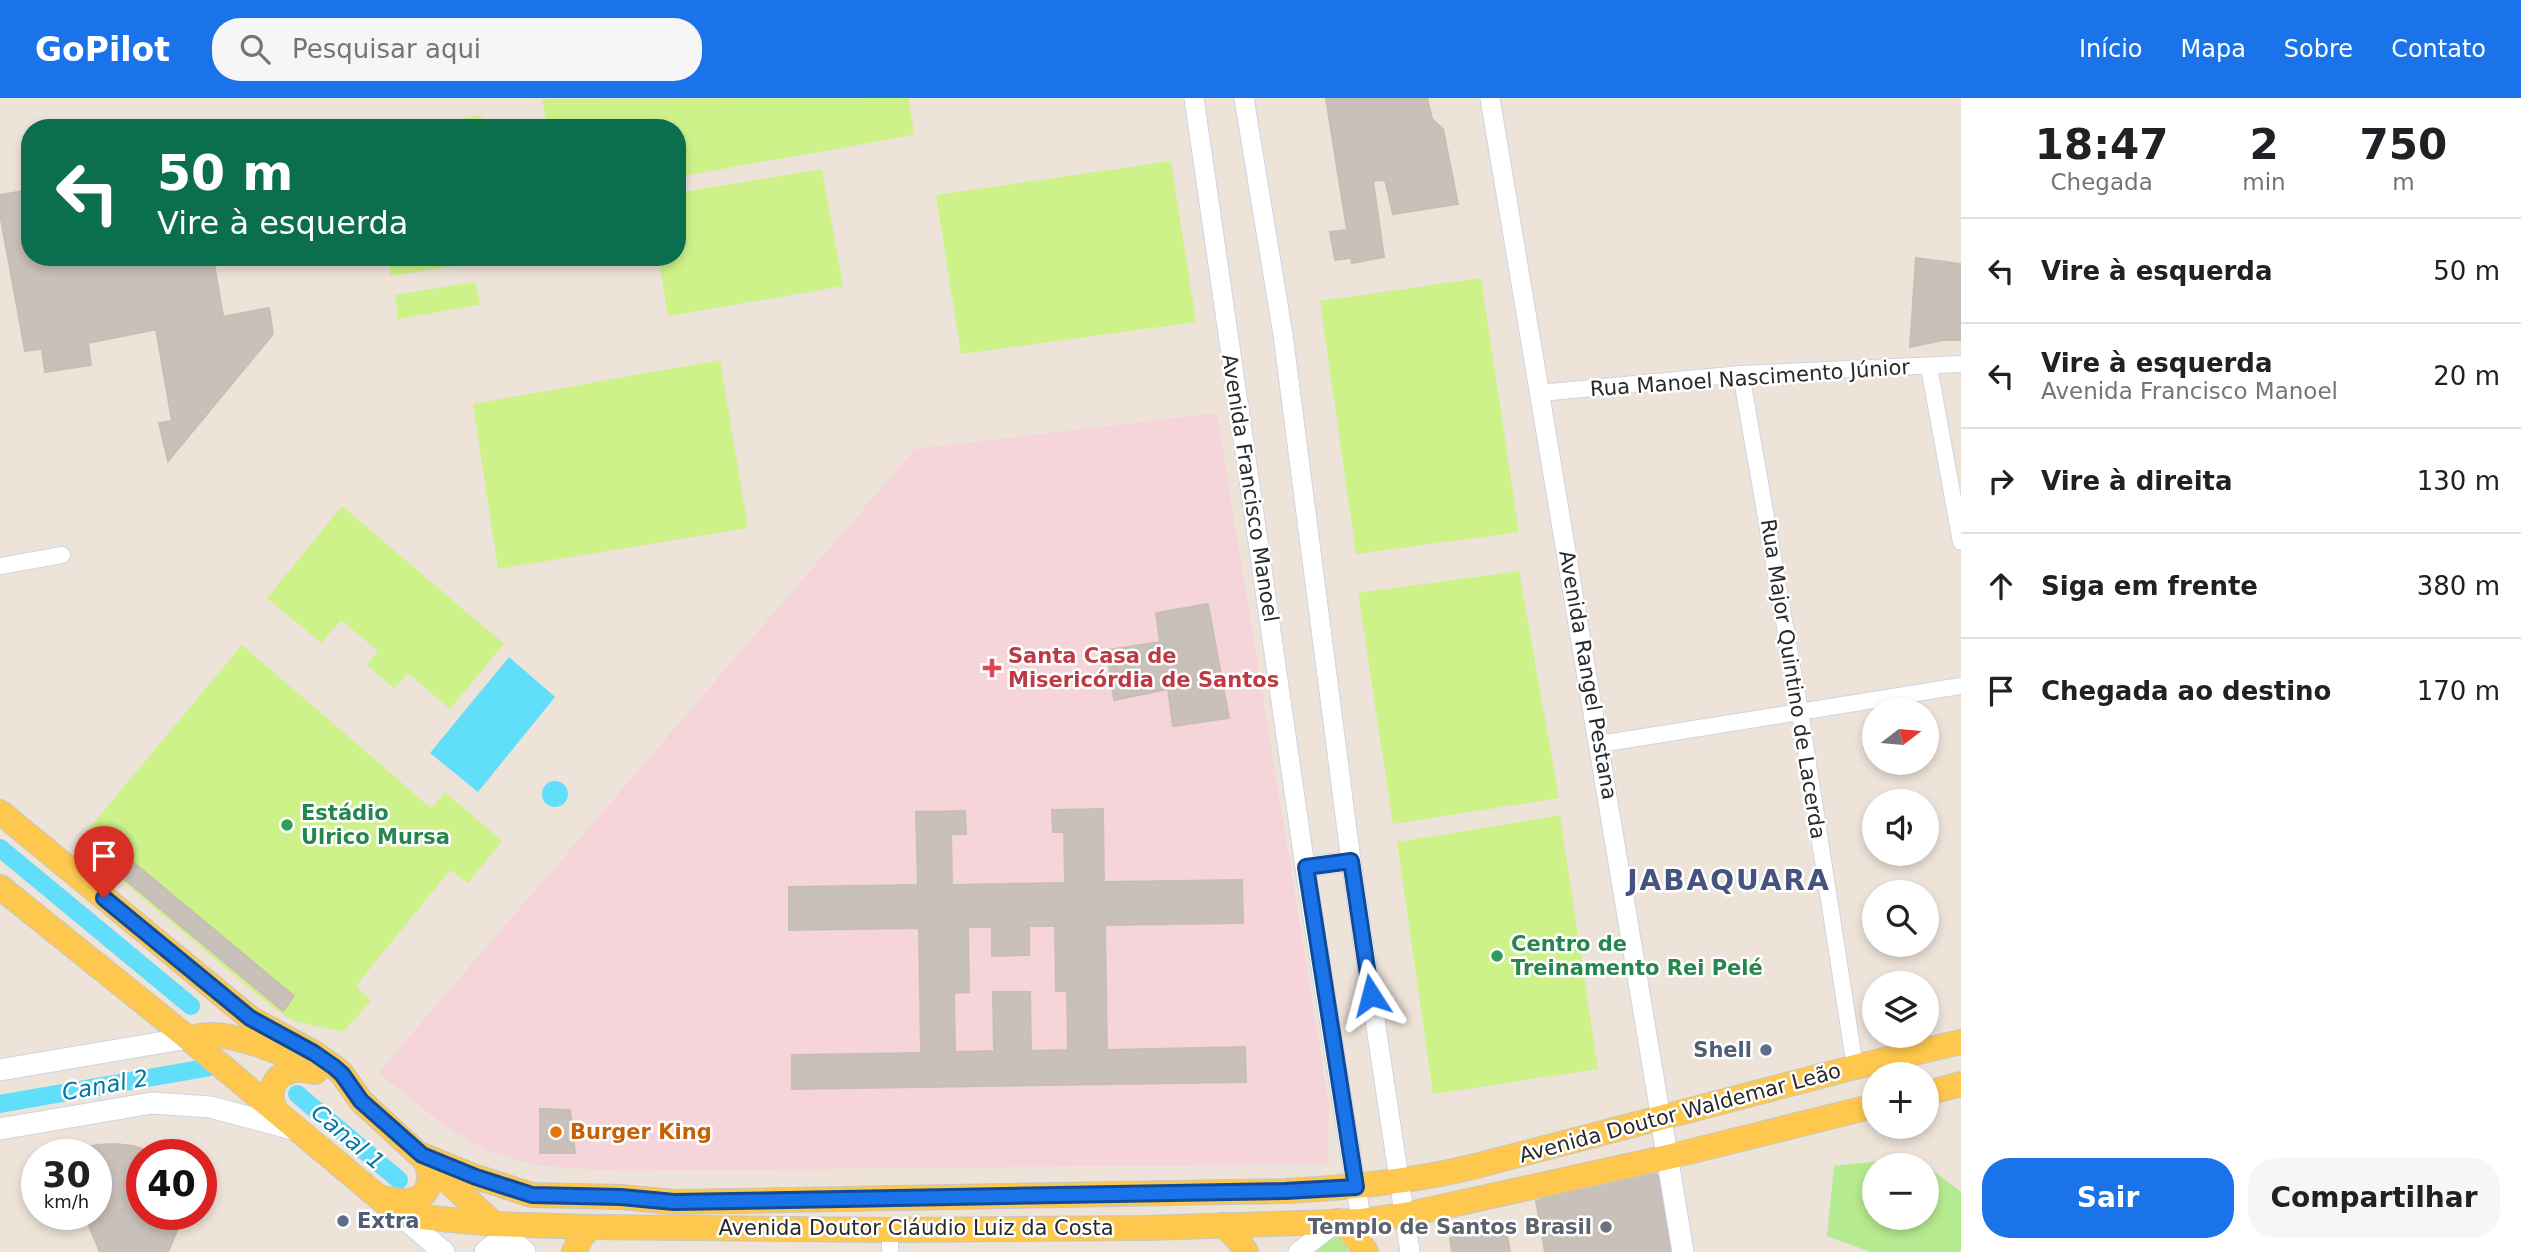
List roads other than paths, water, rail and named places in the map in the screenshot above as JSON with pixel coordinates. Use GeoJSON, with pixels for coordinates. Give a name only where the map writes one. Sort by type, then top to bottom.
{"type":"FeatureCollection","features":[{"type":"Feature","properties":{"kind":"main road"},"geometry":{"type":"LineString","coordinates":[[0,812],[250,1018],[334,1067],[361,1101]]}},
{"type":"Feature","properties":{"kind":"main road"},"geometry":{"type":"LineString","coordinates":[[0,887],[188,1038],[444,1252]]}},
{"type":"Feature","properties":{"kind":"main road"},"geometry":{"type":"LineString","coordinates":[[0,1070],[210,1034],[223,1035],[294,1059],[361,1101],[519,1247]]}},
{"type":"Feature","properties":{"kind":"main road","name":"Avenida Doutor Waldemar Leão"},"geometry":{"type":"LineString","coordinates":[[1354,1209],[1407,1182],[1961,1042]]}},
{"type":"Feature","properties":{"kind":"main road"},"geometry":{"type":"LineString","coordinates":[[275,1110],[271,1100],[272,1088],[287,1071],[297,1068],[319,1073]]}},
{"type":"Feature","properties":{"kind":"main road"},"geometry":{"type":"LineString","coordinates":[[1939,1090],[1961,1084]]}},
{"type":"Feature","properties":{"kind":"main road"},"geometry":{"type":"LineString","coordinates":[[0,1129],[152,1103],[211,1107],[301,1132]]}},
{"type":"Feature","properties":{"kind":"main road","name":"Avenida Doutor Waldemar Leão"},"geometry":{"type":"LineString","coordinates":[[1354,1209],[1405,1215],[1668,1157],[1862,1109]]}},
{"type":"Feature","properties":{"kind":"main road","name":"Avenida Rangel Pestana"},"geometry":{"type":"LineString","coordinates":[[1661,1119],[1683,1252]]}},
{"type":"Feature","properties":{"kind":"main road"},"geometry":{"type":"LineString","coordinates":[[378,1197],[409,1202],[425,1194],[429,1186],[429,1172],[424,1157]]}},
{"type":"Feature","properties":{"kind":"main road","name":"Avenida Doutor Cláudio Luiz da Costa"},"geometry":{"type":"LineString","coordinates":[[424,1157],[532,1195],[621,1197],[674,1202],[1285,1191],[1354,1209]]}},
{"type":"Feature","properties":{"kind":"main road"},"geometry":{"type":"LineString","coordinates":[[1354,1209],[1352,1232],[1366,1252]]}},
{"type":"Feature","properties":{"kind":"main road","name":"Avenida Doutor Cláudio Luiz da Costa"},"geometry":{"type":"LineString","coordinates":[[400,1216],[494,1224],[890,1241],[1223,1225],[1354,1209]]}},
{"type":"Feature","properties":{"kind":"main road"},"geometry":{"type":"LineString","coordinates":[[1223,1225],[1238,1239],[1246,1252]]}},
{"type":"Feature","properties":{"kind":"main road"},"geometry":{"type":"LineString","coordinates":[[574,1252],[591,1227]]}},
{"type":"Feature","properties":{"kind":"main road"},"geometry":{"type":"LineString","coordinates":[[485,1252],[493,1244],[503,1241],[519,1247]]}},
{"type":"Feature","properties":{"kind":"street","name":"Avenida Francisco Manoel"},"geometry":{"type":"LineString","coordinates":[[1194,98],[1310,867],[1354,1209]]}},
{"type":"Feature","properties":{"kind":"street"},"geometry":{"type":"LineString","coordinates":[[1244,98],[1283,335],[1349,862],[1407,1182],[1405,1215],[1410,1252]]}},
{"type":"Feature","properties":{"kind":"street","name":"Avenida Rangel Pestana"},"geometry":{"type":"LineString","coordinates":[[1490,98],[1661,1119]]}},
{"type":"Feature","properties":{"kind":"street","name":"Rua Manoel Nascimento Júnior"},"geometry":{"type":"LineString","coordinates":[[1540,393],[1741,374],[1961,364]]}},
{"type":"Feature","properties":{"kind":"street"},"geometry":{"type":"LineString","coordinates":[[1929,367],[1961,542]]}},
{"type":"Feature","properties":{"kind":"street","name":"Rua Major Quintino de Lacerda"},"geometry":{"type":"LineString","coordinates":[[1741,374],[1800,712],[1855,1067]]}},
{"type":"Feature","properties":{"kind":"street"},"geometry":{"type":"LineString","coordinates":[[0,566],[62,555]]}},
{"type":"Feature","properties":{"kind":"street"},"geometry":{"type":"LineString","coordinates":[[1600,744],[1961,685]]}},
{"type":"Feature","properties":{"kind":"street"},"geometry":{"type":"LineString","coordinates":[[1310,867],[1349,862]]}},
{"type":"Feature","properties":{"kind":"street"},"geometry":{"type":"LineString","coordinates":[[1298,1252],[1354,1209]]}},
{"type":"Feature","properties":{"kind":"water"},"geometry":{"type":"Polygon","coordinates":[[[509,657],[555,697],[478,792],[430,753],[509,657]]]}},
{"type":"Feature","properties":{"kind":"water"},"geometry":{"type":"Polygon","coordinates":[[[555,781],[564,785],[568,794],[564,803],[555,807],[546,803],[542,794],[546,785],[555,781]]]}},
{"type":"Feature","properties":{"kind":"waterway","name":"Canal 1"},"geometry":{"type":"LineString","coordinates":[[0,848],[191,1006]]}},
{"type":"Feature","properties":{"kind":"waterway","name":"Canal 2"},"geometry":{"type":"LineString","coordinates":[[0,1104],[211,1067]]}},
{"type":"Feature","properties":{"kind":"waterway","name":"Canal 1"},"geometry":{"type":"LineString","coordinates":[[297,1094],[399,1180]]}},
{"type":"Feature","properties":{"kind":"place","name":"Santa Casa de Misericórdia de Santos"},"geometry":{"type":"Point","coordinates":[992,668]}},
{"type":"Feature","properties":{"kind":"place","name":"Estádio Ulrico Mursa"},"geometry":{"type":"Point","coordinates":[287,825]}},
{"type":"Feature","properties":{"kind":"place","name":"Centro de Treinamento Rei Pelé"},"geometry":{"type":"Point","coordinates":[1497,956]}},
{"type":"Feature","properties":{"kind":"place","name":"Shell"},"geometry":{"type":"Point","coordinates":[1766,1050]}},
{"type":"Feature","properties":{"kind":"place","name":"Burger King"},"geometry":{"type":"Point","coordinates":[556,1132]}},
{"type":"Feature","properties":{"kind":"place","name":"Extra"},"geometry":{"type":"Point","coordinates":[343,1221]}},
{"type":"Feature","properties":{"kind":"place","name":"Templo de Santos Brasil"},"geometry":{"type":"Point","coordinates":[1606,1227]}},
{"type":"Feature","properties":{"kind":"district","name":"JABAQUARA"},"geometry":{"type":"Point","coordinates":[1729,880]}}]}
